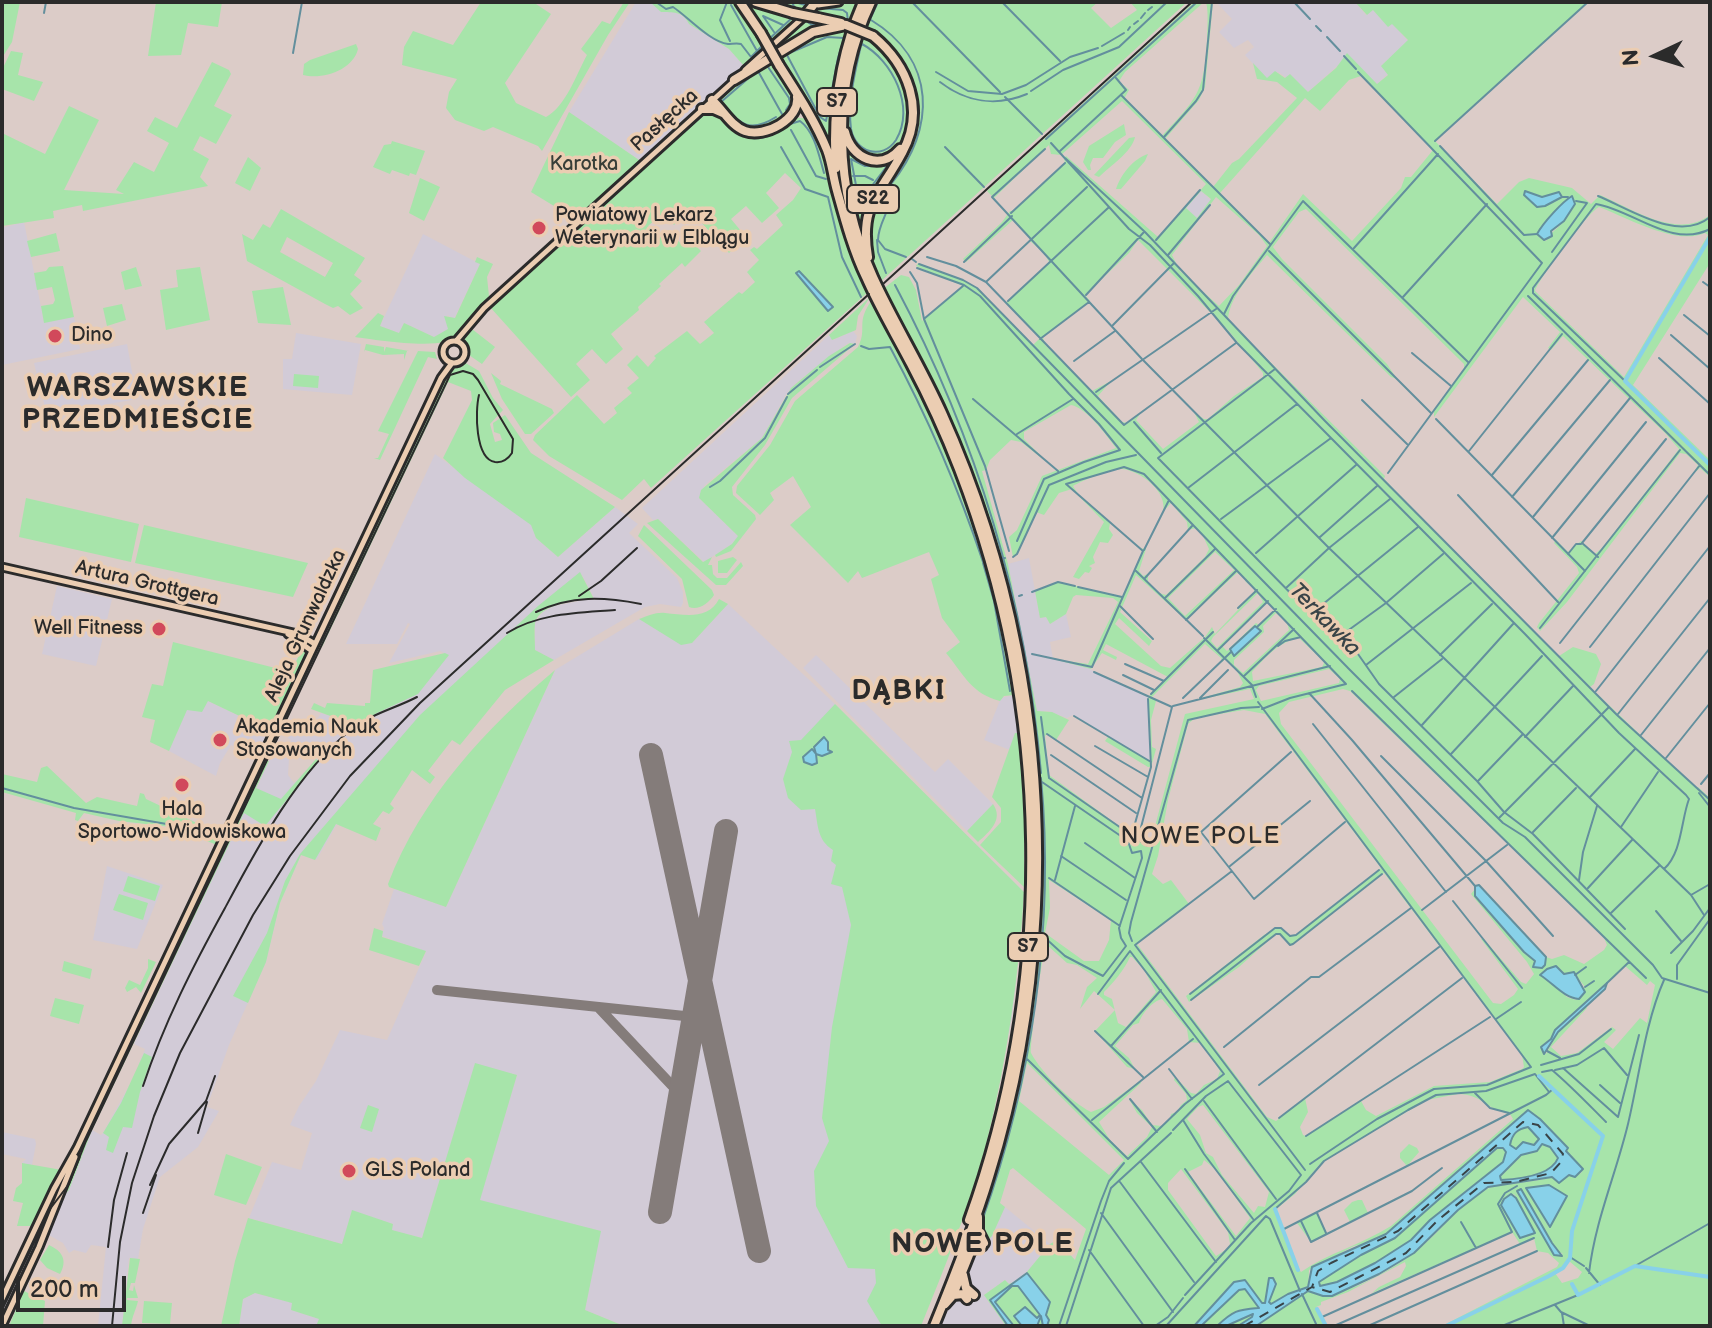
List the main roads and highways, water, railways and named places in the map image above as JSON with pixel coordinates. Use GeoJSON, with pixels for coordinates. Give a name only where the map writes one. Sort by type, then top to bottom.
{"type":"FeatureCollection","features":[{"type":"Feature","properties":{"kind":"highway","name":"S22"},"geometry":{"type":"LineString","coordinates":[[740,2],[813,122],[830,160],[841,205]]}},
{"type":"Feature","properties":{"kind":"highway","name":"S22"},"geometry":{"type":"LineString","coordinates":[[756,2],[846,25],[873,36],[895,56],[906,76],[913,106],[909,133],[902,153],[869,209],[865,235],[871,273]]}},
{"type":"Feature","properties":{"kind":"highway"},"geometry":{"type":"LineString","coordinates":[[766,2],[776,9]]}},
{"type":"Feature","properties":{"kind":"highway","name":"S7"},"geometry":{"type":"LineString","coordinates":[[863,2],[847,47],[837,103],[835,150],[841,205],[861,266],[937,417],[980,529],[1011,650],[1028,772],[1031,850],[1029,925],[1015,1046],[984,1174],[931,1326]]}},
{"type":"Feature","properties":{"kind":"highway","name":"S7"},"geometry":{"type":"LineString","coordinates":[[871,2],[857,34],[843,103],[842,150],[847,197],[871,273],[936,400],[976,498],[994,555],[1012,625],[1030,733],[1037,851],[1032,962],[1016,1072],[998,1148],[980,1205],[940,1311],[931,1326]]}},
{"type":"Feature","properties":{"kind":"highway"},"geometry":{"type":"LineString","coordinates":[[806,14],[818,3]]}},
{"type":"Feature","properties":{"kind":"highway"},"geometry":{"type":"LineString","coordinates":[[734,80],[813,32],[846,25]]}},
{"type":"Feature","properties":{"kind":"highway"},"geometry":{"type":"LineString","coordinates":[[712,100],[740,129],[755,133],[769,130],[793,114],[798,106],[796,93]]}},
{"type":"Feature","properties":{"kind":"highway"},"geometry":{"type":"LineString","coordinates":[[843,103],[848,143],[864,159],[879,161],[891,157],[909,133]]}},
{"type":"Feature","properties":{"kind":"highway"},"geometry":{"type":"LineString","coordinates":[[702,109],[724,113]]}},
{"type":"Feature","properties":{"kind":"highway"},"geometry":{"type":"LineString","coordinates":[[793,114],[804,115],[813,122]]}},
{"type":"Feature","properties":{"kind":"highway"},"geometry":{"type":"LineString","coordinates":[[940,1311],[953,1295],[971,1250],[978,1231],[980,1205]]}},
{"type":"Feature","properties":{"kind":"highway"},"geometry":{"type":"LineString","coordinates":[[971,1250],[983,1244],[978,1231]]}},
{"type":"Feature","properties":{"kind":"highway"},"geometry":{"type":"LineString","coordinates":[[953,1295],[971,1297],[964,1284],[963,1270]]}},
{"type":"Feature","properties":{"kind":"main road"},"geometry":{"type":"LineString","coordinates":[[818,3],[839,2]]}},
{"type":"Feature","properties":{"kind":"main road","name":"Pasłęcka"},"geometry":{"type":"LineString","coordinates":[[459,343],[496,296],[806,14]]}},
{"type":"Feature","properties":{"kind":"main road"},"geometry":{"type":"LineString","coordinates":[[447,343],[459,343],[464,349],[463,358],[449,361],[443,348],[447,343]]}},
{"type":"Feature","properties":{"kind":"main road","name":"Aleja Grunwaldzka"},"geometry":{"type":"LineString","coordinates":[[2,1299],[77,1148],[449,361]]}},
{"type":"Feature","properties":{"kind":"main road","name":"Artura Grottgera"},"geometry":{"type":"LineString","coordinates":[[2,567],[284,632],[314,648]]}},
{"type":"Feature","properties":{"kind":"main road","name":"Aleja Grunwaldzka"},"geometry":{"type":"LineString","coordinates":[[2,1326],[39,1247],[77,1148]]}},
{"type":"Feature","properties":{"kind":"water"},"geometry":{"type":"Polygon","coordinates":[[[1525,191],[1542,197],[1559,192],[1562,197],[1537,207],[1524,195],[1525,191]]]}},
{"type":"Feature","properties":{"kind":"water"},"geometry":{"type":"Polygon","coordinates":[[[1572,196],[1575,204],[1564,221],[1551,231],[1552,236],[1544,240],[1537,234],[1540,229],[1572,196]]]}},
{"type":"Feature","properties":{"kind":"water"},"geometry":{"type":"Polygon","coordinates":[[[799,271],[833,307],[828,311],[796,273],[799,271]]]}},
{"type":"Feature","properties":{"kind":"water"},"geometry":{"type":"Polygon","coordinates":[[[1255,626],[1261,631],[1234,656],[1230,649],[1255,626]]]}},
{"type":"Feature","properties":{"kind":"water"},"geometry":{"type":"Polygon","coordinates":[[[824,737],[828,750],[832,752],[822,756],[816,754],[814,747],[824,737]]]}},
{"type":"Feature","properties":{"kind":"water"},"geometry":{"type":"Polygon","coordinates":[[[812,749],[817,763],[804,762],[803,757],[812,749]]]}},
{"type":"Feature","properties":{"kind":"water"},"geometry":{"type":"Polygon","coordinates":[[[1479,885],[1546,957],[1542,968],[1533,967],[1535,961],[1475,896],[1475,886],[1479,885]]]}},
{"type":"Feature","properties":{"kind":"water"},"geometry":{"type":"Polygon","coordinates":[[[1556,966],[1564,974],[1574,972],[1585,992],[1579,999],[1563,993],[1540,975],[1556,966]]]}},
{"type":"Feature","properties":{"kind":"water"},"geometry":{"type":"Polygon","coordinates":[[[1607,983],[1605,989],[1558,1032],[1544,1054],[1541,1047],[1551,1039],[1555,1030],[1607,983]]]}},
{"type":"Feature","properties":{"kind":"water"},"geometry":{"type":"Polygon","coordinates":[[[1528,1110],[1568,1148],[1566,1151],[1583,1169],[1575,1177],[1569,1175],[1559,1183],[1552,1177],[1488,1187],[1458,1210],[1414,1253],[1332,1296],[1308,1291],[1256,1326],[1238,1326],[1253,1314],[1226,1326],[1217,1326],[1236,1312],[1259,1308],[1245,1289],[1239,1290],[1201,1326],[1194,1326],[1234,1282],[1245,1280],[1265,1303],[1269,1278],[1273,1278],[1276,1284],[1269,1302],[1271,1304],[1308,1287],[1312,1267],[1386,1234],[1528,1110]],[[1528,1127],[1516,1133],[1510,1145],[1516,1149],[1523,1142],[1534,1145],[1539,1139],[1528,1127]],[[1542,1144],[1537,1151],[1521,1155],[1500,1176],[1501,1180],[1542,1173],[1558,1158],[1550,1147],[1542,1144]],[[1497,1148],[1395,1238],[1361,1255],[1319,1282],[1320,1286],[1337,1282],[1375,1263],[1411,1240],[1430,1220],[1503,1162],[1506,1152],[1503,1148],[1497,1148]]]}},
{"type":"Feature","properties":{"kind":"water"},"geometry":{"type":"Polygon","coordinates":[[[1549,1185],[1567,1196],[1550,1227],[1526,1188],[1549,1185]]]}},
{"type":"Feature","properties":{"kind":"water"},"geometry":{"type":"Polygon","coordinates":[[[1521,1189],[1562,1256],[1554,1255],[1517,1191],[1521,1189]]]}},
{"type":"Feature","properties":{"kind":"water"},"geometry":{"type":"Polygon","coordinates":[[[1511,1194],[1535,1233],[1520,1238],[1501,1205],[1511,1194]]]}},
{"type":"Feature","properties":{"kind":"water"},"geometry":{"type":"Polygon","coordinates":[[[1027,1273],[1050,1302],[1047,1326],[1043,1326],[1041,1316],[1037,1326],[1022,1326],[1014,1316],[1025,1307],[1037,1318],[1040,1315],[1018,1286],[1012,1286],[995,1302],[1014,1326],[1008,1326],[990,1300],[1027,1273]]]}},
{"type":"Feature","properties":{"kind":"waterway"},"geometry":{"type":"LineString","coordinates":[[44,13],[46,2]]}},
{"type":"Feature","properties":{"kind":"waterway"},"geometry":{"type":"LineString","coordinates":[[293,53],[302,2]]}},
{"type":"Feature","properties":{"kind":"waterway","name":"Terkawka"},"geometry":{"type":"LineString","coordinates":[[656,2],[666,9],[673,7],[714,39],[741,44],[751,57],[757,51]]}},
{"type":"Feature","properties":{"kind":"waterway"},"geometry":{"type":"LineString","coordinates":[[727,2],[720,20],[730,41]]}},
{"type":"Feature","properties":{"kind":"waterway"},"geometry":{"type":"LineString","coordinates":[[792,2],[796,11]]}},
{"type":"Feature","properties":{"kind":"waterway"},"geometry":{"type":"LineString","coordinates":[[795,2],[805,5]]}},
{"type":"Feature","properties":{"kind":"waterway"},"geometry":{"type":"LineString","coordinates":[[801,10],[810,2]]}},
{"type":"Feature","properties":{"kind":"waterway"},"geometry":{"type":"LineString","coordinates":[[865,30],[878,2]]}},
{"type":"Feature","properties":{"kind":"waterway"},"geometry":{"type":"LineString","coordinates":[[912,2],[1000,92]]}},
{"type":"Feature","properties":{"kind":"waterway"},"geometry":{"type":"LineString","coordinates":[[1002,2],[1060,61]]}},
{"type":"Feature","properties":{"kind":"waterway"},"geometry":{"type":"LineString","coordinates":[[1031,91],[1063,70],[1119,47],[1167,2]]}},
{"type":"Feature","properties":{"kind":"waterway"},"geometry":{"type":"LineString","coordinates":[[1046,139],[1197,2]]}},
{"type":"Feature","properties":{"kind":"waterway"},"geometry":{"type":"LineString","coordinates":[[1164,137],[1203,90],[1212,2]]}},
{"type":"Feature","properties":{"kind":"waterway"},"geometry":{"type":"LineString","coordinates":[[1294,2],[1310,19]]}},
{"type":"Feature","properties":{"kind":"waterway"},"geometry":{"type":"LineString","coordinates":[[1435,141],[1588,2]]}},
{"type":"Feature","properties":{"kind":"waterway"},"geometry":{"type":"LineString","coordinates":[[731,5],[757,51],[764,44]]}},
{"type":"Feature","properties":{"kind":"waterway"},"geometry":{"type":"LineString","coordinates":[[1148,10],[1152,7]]}},
{"type":"Feature","properties":{"kind":"waterway"},"geometry":{"type":"LineString","coordinates":[[820,8],[843,10],[847,13],[848,22]]}},
{"type":"Feature","properties":{"kind":"waterway"},"geometry":{"type":"LineString","coordinates":[[1141,18],[1145,13]]}},
{"type":"Feature","properties":{"kind":"waterway"},"geometry":{"type":"LineString","coordinates":[[774,32],[763,16],[783,25]]}},
{"type":"Feature","properties":{"kind":"waterway"},"geometry":{"type":"LineString","coordinates":[[768,40],[793,17]]}},
{"type":"Feature","properties":{"kind":"waterway"},"geometry":{"type":"LineString","coordinates":[[871,20],[893,36],[908,55],[918,75],[923,96],[916,141],[906,163],[891,184]]}},
{"type":"Feature","properties":{"kind":"waterway"},"geometry":{"type":"LineString","coordinates":[[806,21],[812,25],[826,24]]}},
{"type":"Feature","properties":{"kind":"waterway"},"geometry":{"type":"LineString","coordinates":[[1134,24],[1138,21]]}},
{"type":"Feature","properties":{"kind":"waterway"},"geometry":{"type":"LineString","coordinates":[[1316,26],[1321,31]]}},
{"type":"Feature","properties":{"kind":"waterway"},"geometry":{"type":"LineString","coordinates":[[1102,46],[1124,33]]}},
{"type":"Feature","properties":{"kind":"waterway"},"geometry":{"type":"LineString","coordinates":[[862,44],[883,61],[902,99],[902,127],[896,140],[877,152],[863,148],[851,129],[851,94],[863,36]]}},
{"type":"Feature","properties":{"kind":"waterway"},"geometry":{"type":"LineString","coordinates":[[780,57],[827,37],[844,38],[826,121],[820,117],[787,55]]}},
{"type":"Feature","properties":{"kind":"waterway"},"geometry":{"type":"LineString","coordinates":[[1327,37],[1340,51]]}},
{"type":"Feature","properties":{"kind":"waterway"},"geometry":{"type":"LineString","coordinates":[[936,72],[968,91],[1002,94],[1026,85],[1070,57],[1098,48]]}},
{"type":"Feature","properties":{"kind":"waterway"},"geometry":{"type":"LineString","coordinates":[[1344,56],[1356,69]]}},
{"type":"Feature","properties":{"kind":"waterway"},"geometry":{"type":"LineString","coordinates":[[766,64],[789,98],[790,104],[786,110]]}},
{"type":"Feature","properties":{"kind":"waterway","name":"Terkawka"},"geometry":{"type":"LineString","coordinates":[[758,71],[782,114]]}},
{"type":"Feature","properties":{"kind":"waterway"},"geometry":{"type":"LineString","coordinates":[[1358,72],[1542,263],[1388,473]]}},
{"type":"Feature","properties":{"kind":"waterway"},"geometry":{"type":"LineString","coordinates":[[751,76],[721,102],[739,121],[751,126],[776,117]]}},
{"type":"Feature","properties":{"kind":"waterway"},"geometry":{"type":"LineString","coordinates":[[1060,151],[1126,90],[1116,78]]}},
{"type":"Feature","properties":{"kind":"waterway"},"geometry":{"type":"LineString","coordinates":[[940,82],[960,94],[982,100],[1004,100],[1027,94]]}},
{"type":"Feature","properties":{"kind":"waterway"},"geometry":{"type":"LineString","coordinates":[[1121,95],[1270,244]]}},
{"type":"Feature","properties":{"kind":"waterway"},"geometry":{"type":"LineString","coordinates":[[1005,97],[1042,134]]}},
{"type":"Feature","properties":{"kind":"waterway"},"geometry":{"type":"LineString","coordinates":[[684,132],[704,114]]}},
{"type":"Feature","properties":{"kind":"waterway"},"geometry":{"type":"LineString","coordinates":[[790,124],[800,121],[809,131],[824,173]]}},
{"type":"Feature","properties":{"kind":"waterway"},"geometry":{"type":"LineString","coordinates":[[726,122],[739,133],[752,138],[766,137],[781,130]]}},
{"type":"Feature","properties":{"kind":"waterway","name":"Terkawka"},"geometry":{"type":"LineString","coordinates":[[791,130],[816,176],[826,179]]}},
{"type":"Feature","properties":{"kind":"waterway"},"geometry":{"type":"LineString","coordinates":[[1045,149],[992,197],[1142,359],[1329,548],[1664,869],[1678,845],[1689,799],[1686,795],[1619,733],[1237,343],[1198,296],[1150,245],[1129,229],[1051,143]]}},
{"type":"Feature","properties":{"kind":"waterway"},"geometry":{"type":"LineString","coordinates":[[1440,146],[1524,235],[1537,234]]}},
{"type":"Feature","properties":{"kind":"waterway"},"geometry":{"type":"LineString","coordinates":[[781,147],[805,189],[828,197],[842,257],[861,297]]}},
{"type":"Feature","properties":{"kind":"waterway"},"geometry":{"type":"LineString","coordinates":[[945,147],[984,187]]}},
{"type":"Feature","properties":{"kind":"waterway"},"geometry":{"type":"LineString","coordinates":[[1354,248],[1438,154]]}},
{"type":"Feature","properties":{"kind":"waterway"},"geometry":{"type":"LineString","coordinates":[[1065,158],[1145,232],[1325,421],[1617,715],[1710,800]]}},
{"type":"Feature","properties":{"kind":"waterway"},"geometry":{"type":"LineString","coordinates":[[851,159],[865,166],[887,166],[860,206],[851,159]]}},
{"type":"Feature","properties":{"kind":"waterway"},"geometry":{"type":"LineString","coordinates":[[1011,213],[1065,163]]}},
{"type":"Feature","properties":{"kind":"waterway","name":"Terkawka"},"geometry":{"type":"LineString","coordinates":[[853,176],[873,180]]}},
{"type":"Feature","properties":{"kind":"waterway"},"geometry":{"type":"LineString","coordinates":[[987,281],[1087,187]]}},
{"type":"Feature","properties":{"kind":"waterway","name":"Terkawka"},"geometry":{"type":"LineString","coordinates":[[886,189],[891,193],[891,199],[878,240],[885,249],[906,257]]}},
{"type":"Feature","properties":{"kind":"waterway"},"geometry":{"type":"LineString","coordinates":[[1156,240],[1200,190]]}},
{"type":"Feature","properties":{"kind":"waterway"},"geometry":{"type":"LineString","coordinates":[[1598,196],[1669,225],[1684,227],[1710,217]]}},
{"type":"Feature","properties":{"kind":"waterway"},"geometry":{"type":"LineString","coordinates":[[1562,197],[1568,197]]}},
{"type":"Feature","properties":{"kind":"waterway"},"geometry":{"type":"LineString","coordinates":[[1224,314],[1233,296],[1303,201],[1468,362]]}},
{"type":"Feature","properties":{"kind":"waterway"},"geometry":{"type":"LineString","coordinates":[[1552,252],[1587,203],[1576,201]]}},
{"type":"Feature","properties":{"kind":"waterway"},"geometry":{"type":"LineString","coordinates":[[1403,297],[1487,204]]}},
{"type":"Feature","properties":{"kind":"waterway"},"geometry":{"type":"LineString","coordinates":[[1625,381],[1533,293],[1533,288],[1596,204],[1667,231],[1696,234],[1710,229]]}},
{"type":"Feature","properties":{"kind":"waterway"},"geometry":{"type":"LineString","coordinates":[[1168,255],[1210,205]]}},
{"type":"Feature","properties":{"kind":"waterway"},"geometry":{"type":"LineString","coordinates":[[1008,301],[1108,208]]}},
{"type":"Feature","properties":{"kind":"waterway"},"geometry":{"type":"LineString","coordinates":[[964,262],[1012,216]]}},
{"type":"Feature","properties":{"kind":"waterway"},"geometry":{"type":"LineString","coordinates":[[1086,295],[1144,232]]}},
{"type":"Feature","properties":{"kind":"waterway"},"geometry":{"type":"LineString","coordinates":[[1710,237],[1625,381],[1710,465]]}},
{"type":"Feature","properties":{"kind":"waterway"},"geometry":{"type":"LineString","coordinates":[[877,240],[886,273]]}},
{"type":"Feature","properties":{"kind":"waterway"},"geometry":{"type":"LineString","coordinates":[[1269,251],[1431,413]]}},
{"type":"Feature","properties":{"kind":"waterway"},"geometry":{"type":"LineString","coordinates":[[927,257],[956,266],[986,282],[1124,425],[1236,343]]}},
{"type":"Feature","properties":{"kind":"waterway","name":"Terkawka"},"geometry":{"type":"LineString","coordinates":[[912,259],[916,262]]}},
{"type":"Feature","properties":{"kind":"waterway","name":"Terkawka"},"geometry":{"type":"LineString","coordinates":[[919,264],[977,288],[1350,670],[1503,823],[1525,837],[1653,965],[1662,978],[1710,993]]}},
{"type":"Feature","properties":{"kind":"waterway"},"geometry":{"type":"LineString","coordinates":[[1113,325],[1173,264]]}},
{"type":"Feature","properties":{"kind":"waterway"},"geometry":{"type":"LineString","coordinates":[[917,268],[964,285],[980,296],[1120,450],[1044,479],[1017,541]]}},
{"type":"Feature","properties":{"kind":"waterway"},"geometry":{"type":"LineString","coordinates":[[910,272],[917,283],[924,319],[985,466],[1009,551]]}},
{"type":"Feature","properties":{"kind":"waterway"},"geometry":{"type":"LineString","coordinates":[[1703,282],[1710,287]]}},
{"type":"Feature","properties":{"kind":"waterway"},"geometry":{"type":"LineString","coordinates":[[895,285],[950,401],[993,522],[1023,646],[1041,773]]}},
{"type":"Feature","properties":{"kind":"waterway"},"geometry":{"type":"LineString","coordinates":[[925,318],[963,286]]}},
{"type":"Feature","properties":{"kind":"waterway"},"geometry":{"type":"LineString","coordinates":[[1528,296],[1710,475]]}},
{"type":"Feature","properties":{"kind":"waterway"},"geometry":{"type":"LineString","coordinates":[[1040,339],[1089,302]]}},
{"type":"Feature","properties":{"kind":"waterway"},"geometry":{"type":"LineString","coordinates":[[1096,392],[1216,309]]}},
{"type":"Feature","properties":{"kind":"waterway"},"geometry":{"type":"LineString","coordinates":[[1684,315],[1710,336]]}},
{"type":"Feature","properties":{"kind":"waterway"},"geometry":{"type":"LineString","coordinates":[[1074,361],[1115,331]]}},
{"type":"Feature","properties":{"kind":"waterway"},"geometry":{"type":"LineString","coordinates":[[1469,451],[1562,334]]}},
{"type":"Feature","properties":{"kind":"waterway"},"geometry":{"type":"LineString","coordinates":[[1671,335],[1710,369]]}},
{"type":"Feature","properties":{"kind":"waterway"},"geometry":{"type":"LineString","coordinates":[[820,367],[855,344]]}},
{"type":"Feature","properties":{"kind":"waterway"},"geometry":{"type":"LineString","coordinates":[[861,346],[869,349],[890,347],[941,452],[985,561]]}},
{"type":"Feature","properties":{"kind":"waterway"},"geometry":{"type":"LineString","coordinates":[[1412,353],[1451,386]]}},
{"type":"Feature","properties":{"kind":"waterway"},"geometry":{"type":"LineString","coordinates":[[1659,358],[1710,404]]}},
{"type":"Feature","properties":{"kind":"waterway"},"geometry":{"type":"LineString","coordinates":[[1492,475],[1588,360]]}},
{"type":"Feature","properties":{"kind":"waterway"},"geometry":{"type":"LineString","coordinates":[[1275,369],[1158,458],[1311,614],[1358,654],[1379,684],[1504,812],[1533,834],[1625,929]]}},
{"type":"Feature","properties":{"kind":"waterway"},"geometry":{"type":"LineString","coordinates":[[788,394],[817,370]]}},
{"type":"Feature","properties":{"kind":"waterway"},"geometry":{"type":"LineString","coordinates":[[1512,497],[1610,380]]}},
{"type":"Feature","properties":{"kind":"waterway"},"geometry":{"type":"LineString","coordinates":[[710,487],[765,438],[787,397]]}},
{"type":"Feature","properties":{"kind":"waterway"},"geometry":{"type":"LineString","coordinates":[[1533,517],[1630,398]]}},
{"type":"Feature","properties":{"kind":"waterway"},"geometry":{"type":"LineString","coordinates":[[973,399],[1058,471]]}},
{"type":"Feature","properties":{"kind":"waterway"},"geometry":{"type":"LineString","coordinates":[[1017,434],[1073,399]]}},
{"type":"Feature","properties":{"kind":"waterway"},"geometry":{"type":"LineString","coordinates":[[1362,400],[1407,444]]}},
{"type":"Feature","properties":{"kind":"waterway"},"geometry":{"type":"LineString","coordinates":[[1188,488],[1297,404]]}},
{"type":"Feature","properties":{"kind":"waterway"},"geometry":{"type":"LineString","coordinates":[[1436,419],[1585,571]]}},
{"type":"Feature","properties":{"kind":"waterway"},"geometry":{"type":"LineString","coordinates":[[1134,422],[1161,453]]}},
{"type":"Feature","properties":{"kind":"waterway"},"geometry":{"type":"LineString","coordinates":[[1552,538],[1646,422]]}},
{"type":"Feature","properties":{"kind":"waterway"},"geometry":{"type":"LineString","coordinates":[[1221,519],[1331,438]]}},
{"type":"Feature","properties":{"kind":"waterway"},"geometry":{"type":"LineString","coordinates":[[1598,557],[1582,543],[1666,439]]}},
{"type":"Feature","properties":{"kind":"waterway"},"geometry":{"type":"LineString","coordinates":[[1540,628],[1680,450]]}},
{"type":"Feature","properties":{"kind":"waterway"},"geometry":{"type":"LineString","coordinates":[[1013,557],[1049,485],[1106,462],[1136,455]]}},
{"type":"Feature","properties":{"kind":"waterway"},"geometry":{"type":"LineString","coordinates":[[1256,553],[1356,465]]}},
{"type":"Feature","properties":{"kind":"waterway"},"geometry":{"type":"LineString","coordinates":[[1560,643],[1700,465]]}},
{"type":"Feature","properties":{"kind":"waterway"},"geometry":{"type":"LineString","coordinates":[[1066,484],[1124,467],[1144,474],[1346,684],[1290,698],[1262,709]]}},
{"type":"Feature","properties":{"kind":"waterway"},"geometry":{"type":"LineString","coordinates":[[1032,654],[1092,667],[1143,551],[1066,484]]}},
{"type":"Feature","properties":{"kind":"waterway"},"geometry":{"type":"LineString","coordinates":[[1320,537],[1377,486]]}},
{"type":"Feature","properties":{"kind":"waterway"},"geometry":{"type":"LineString","coordinates":[[1590,647],[1710,493]]}},
{"type":"Feature","properties":{"kind":"waterway"},"geometry":{"type":"LineString","coordinates":[[1458,495],[1558,602]]}},
{"type":"Feature","properties":{"kind":"waterway"},"geometry":{"type":"LineString","coordinates":[[1286,588],[1329,548],[1390,499]]}},
{"type":"Feature","properties":{"kind":"waterway"},"geometry":{"type":"LineString","coordinates":[[1144,550],[1169,500]]}},
{"type":"Feature","properties":{"kind":"waterway"},"geometry":{"type":"LineString","coordinates":[[1145,578],[1192,526]]}},
{"type":"Feature","properties":{"kind":"waterway"},"geometry":{"type":"LineString","coordinates":[[1312,613],[1418,527]]}},
{"type":"Feature","properties":{"kind":"waterway"},"geometry":{"type":"LineString","coordinates":[[1568,554],[1576,544],[1581,544]]}},
{"type":"Feature","properties":{"kind":"waterway"},"geometry":{"type":"LineString","coordinates":[[1596,691],[1710,546]]}},
{"type":"Feature","properties":{"kind":"waterway"},"geometry":{"type":"LineString","coordinates":[[1165,598],[1215,549]]}},
{"type":"Feature","properties":{"kind":"waterway"},"geometry":{"type":"LineString","coordinates":[[1339,637],[1386,603],[1443,554]]}},
{"type":"Feature","properties":{"kind":"waterway"},"geometry":{"type":"LineString","coordinates":[[1001,559],[1005,558]]}},
{"type":"Feature","properties":{"kind":"waterway"},"geometry":{"type":"LineString","coordinates":[[983,563],[994,601],[1010,691]]}},
{"type":"Feature","properties":{"kind":"waterway"},"geometry":{"type":"LineString","coordinates":[[1135,570],[1203,636]]}},
{"type":"Feature","properties":{"kind":"waterway"},"geometry":{"type":"LineString","coordinates":[[1186,620],[1236,571]]}},
{"type":"Feature","properties":{"kind":"waterway"},"geometry":{"type":"LineString","coordinates":[[1032,592],[1058,582],[1075,586]]}},
{"type":"Feature","properties":{"kind":"waterway"},"geometry":{"type":"LineString","coordinates":[[1366,665],[1471,583]]}},
{"type":"Feature","properties":{"kind":"waterway"},"geometry":{"type":"LineString","coordinates":[[1078,587],[1122,597]]}},
{"type":"Feature","properties":{"kind":"waterway"},"geometry":{"type":"LineString","coordinates":[[1238,608],[1257,590]]}},
{"type":"Feature","properties":{"kind":"waterway"},"geometry":{"type":"LineString","coordinates":[[1618,714],[1710,598]]}},
{"type":"Feature","properties":{"kind":"waterway"},"geometry":{"type":"LineString","coordinates":[[1218,650],[1268,601]]}},
{"type":"Feature","properties":{"kind":"waterway"},"geometry":{"type":"LineString","coordinates":[[1440,655],[1492,604]]}},
{"type":"Feature","properties":{"kind":"waterway"},"geometry":{"type":"LineString","coordinates":[[1120,606],[1153,639]]}},
{"type":"Feature","properties":{"kind":"waterway"},"geometry":{"type":"LineString","coordinates":[[1257,627],[1276,609]]}},
{"type":"Feature","properties":{"kind":"waterway"},"geometry":{"type":"LineString","coordinates":[[1422,725],[1513,624]]}},
{"type":"Feature","properties":{"kind":"waterway"},"geometry":{"type":"LineString","coordinates":[[1244,676],[1294,629]]}},
{"type":"Feature","properties":{"kind":"waterway"},"geometry":{"type":"LineString","coordinates":[[1151,694],[1213,632]]}},
{"type":"Feature","properties":{"kind":"waterway"},"geometry":{"type":"LineString","coordinates":[[1278,646],[1301,637]]}},
{"type":"Feature","properties":{"kind":"waterway"},"geometry":{"type":"LineString","coordinates":[[1204,638],[1252,685],[1256,697]]}},
{"type":"Feature","properties":{"kind":"waterway"},"geometry":{"type":"LineString","coordinates":[[1641,735],[1710,648]]}},
{"type":"Feature","properties":{"kind":"waterway"},"geometry":{"type":"LineString","coordinates":[[1183,698],[1231,652]]}},
{"type":"Feature","properties":{"kind":"waterway"},"geometry":{"type":"LineString","coordinates":[[1451,754],[1542,656]]}},
{"type":"Feature","properties":{"kind":"waterway"},"geometry":{"type":"LineString","coordinates":[[1394,697],[1442,659]]}},
{"type":"Feature","properties":{"kind":"waterway"},"geometry":{"type":"LineString","coordinates":[[1125,664],[1164,681]]}},
{"type":"Feature","properties":{"kind":"waterway"},"geometry":{"type":"LineString","coordinates":[[1173,706],[1330,666]]}},
{"type":"Feature","properties":{"kind":"waterway"},"geometry":{"type":"LineString","coordinates":[[1200,698],[1228,670]]}},
{"type":"Feature","properties":{"kind":"waterway"},"geometry":{"type":"LineString","coordinates":[[1094,672],[1172,707],[1138,839]]}},
{"type":"Feature","properties":{"kind":"waterway"},"geometry":{"type":"LineString","coordinates":[[1123,675],[1154,690]]}},
{"type":"Feature","properties":{"kind":"waterway"},"geometry":{"type":"LineString","coordinates":[[1525,737],[1573,686]]}},
{"type":"Feature","properties":{"kind":"waterway"},"geometry":{"type":"LineString","coordinates":[[1352,691],[1646,978]]}},
{"type":"Feature","properties":{"kind":"waterway"},"geometry":{"type":"LineString","coordinates":[[1309,693],[1475,886]]}},
{"type":"Feature","properties":{"kind":"waterway"},"geometry":{"type":"LineString","coordinates":[[1132,834],[1151,767],[1148,699]]}},
{"type":"Feature","properties":{"kind":"waterway"},"geometry":{"type":"LineString","coordinates":[[1258,702],[1531,1067],[1487,1085],[1434,1089],[1377,1119],[1310,1164]]}},
{"type":"Feature","properties":{"kind":"waterway"},"geometry":{"type":"LineString","coordinates":[[1666,758],[1710,703]]}},
{"type":"Feature","properties":{"kind":"waterway"},"geometry":{"type":"LineString","coordinates":[[1132,941],[1129,933],[1131,922],[1188,720],[1259,707]]}},
{"type":"Feature","properties":{"kind":"waterway"},"geometry":{"type":"LineString","coordinates":[[1499,818],[1609,707]]}},
{"type":"Feature","properties":{"kind":"waterway"},"geometry":{"type":"LineString","coordinates":[[1074,716],[1151,762]]}},
{"type":"Feature","properties":{"kind":"waterway"},"geometry":{"type":"LineString","coordinates":[[1041,717],[1049,778],[1147,846]]}},
{"type":"Feature","properties":{"kind":"waterway"},"geometry":{"type":"LineString","coordinates":[[1313,724],[1446,892]]}},
{"type":"Feature","properties":{"kind":"waterway"},"geometry":{"type":"LineString","coordinates":[[1047,734],[1142,798]]}},
{"type":"Feature","properties":{"kind":"waterway"},"geometry":{"type":"LineString","coordinates":[[1478,781],[1523,734]]}},
{"type":"Feature","properties":{"kind":"waterway"},"geometry":{"type":"LineString","coordinates":[[1095,746],[1148,777]]}},
{"type":"Feature","properties":{"kind":"waterway"},"geometry":{"type":"LineString","coordinates":[[1590,797],[1635,749]]}},
{"type":"Feature","properties":{"kind":"waterway"},"geometry":{"type":"LineString","coordinates":[[1291,752],[1201,832],[1254,899],[1345,822]]}},
{"type":"Feature","properties":{"kind":"waterway"},"geometry":{"type":"LineString","coordinates":[[1051,755],[1136,813]]}},
{"type":"Feature","properties":{"kind":"waterway"},"geometry":{"type":"LineString","coordinates":[[1381,756],[1486,861],[1553,936]]}},
{"type":"Feature","properties":{"kind":"waterway"},"geometry":{"type":"LineString","coordinates":[[1621,827],[1658,772]]}},
{"type":"Feature","properties":{"kind":"waterway"},"geometry":{"type":"LineString","coordinates":[[1701,784],[1710,773]]}},
{"type":"Feature","properties":{"kind":"waterway"},"geometry":{"type":"LineString","coordinates":[[982,1221],[1014,1114],[1036,1003],[1045,890],[1041,778]]}},
{"type":"Feature","properties":{"kind":"waterway"},"geometry":{"type":"LineString","coordinates":[[1042,782],[1128,841],[1132,853],[1141,851],[1142,858],[1119,928],[1126,946],[1103,976],[1065,956],[1043,936]]}},
{"type":"Feature","properties":{"kind":"waterway"},"geometry":{"type":"LineString","coordinates":[[2,788],[74,808],[184,827]]}},
{"type":"Feature","properties":{"kind":"waterway"},"geometry":{"type":"LineString","coordinates":[[1533,832],[1576,788]]}},
{"type":"Feature","properties":{"kind":"waterway"},"geometry":{"type":"LineString","coordinates":[[1699,793],[1710,807]]}},
{"type":"Feature","properties":{"kind":"waterway"},"geometry":{"type":"LineString","coordinates":[[1230,866],[1310,801]]}},
{"type":"Feature","properties":{"kind":"waterway"},"geometry":{"type":"LineString","coordinates":[[1055,880],[1075,806]]}},
{"type":"Feature","properties":{"kind":"waterway"},"geometry":{"type":"LineString","coordinates":[[1579,880],[1583,852],[1597,806]]}},
{"type":"Feature","properties":{"kind":"waterway"},"geometry":{"type":"LineString","coordinates":[[1588,888],[1632,840]]}},
{"type":"Feature","properties":{"kind":"waterway"},"geometry":{"type":"LineString","coordinates":[[1085,843],[1135,878]]}},
{"type":"Feature","properties":{"kind":"waterway"},"geometry":{"type":"LineString","coordinates":[[1422,910],[1507,845]]}},
{"type":"Feature","properties":{"kind":"waterway"},"geometry":{"type":"LineString","coordinates":[[1061,856],[1126,900]]}},
{"type":"Feature","properties":{"kind":"waterway"},"geometry":{"type":"LineString","coordinates":[[1611,913],[1660,865]]}},
{"type":"Feature","properties":{"kind":"waterway"},"geometry":{"type":"LineString","coordinates":[[1664,869],[1691,895],[1704,915]]}},
{"type":"Feature","properties":{"kind":"waterway"},"geometry":{"type":"LineString","coordinates":[[1190,994],[1275,928],[1281,928],[1290,936],[1296,935],[1379,870]]}},
{"type":"Feature","properties":{"kind":"waterway"},"geometry":{"type":"LineString","coordinates":[[1232,871],[1135,945],[1305,1170]]}},
{"type":"Feature","properties":{"kind":"waterway"},"geometry":{"type":"LineString","coordinates":[[1191,1000],[1276,934],[1293,944],[1382,874]]}},
{"type":"Feature","properties":{"kind":"waterway"},"geometry":{"type":"LineString","coordinates":[[1049,878],[1120,926]]}},
{"type":"Feature","properties":{"kind":"waterway"},"geometry":{"type":"LineString","coordinates":[[1691,895],[1710,884]]}},
{"type":"Feature","properties":{"kind":"waterway"},"geometry":{"type":"LineString","coordinates":[[1453,901],[1522,988]]}},
{"type":"Feature","properties":{"kind":"waterway"},"geometry":{"type":"LineString","coordinates":[[1224,1047],[1311,977],[1319,977],[1411,908]]}},
{"type":"Feature","properties":{"kind":"waterway"},"geometry":{"type":"LineString","coordinates":[[1671,953],[1710,908]]}},
{"type":"Feature","properties":{"kind":"waterway"},"geometry":{"type":"LineString","coordinates":[[1656,911],[1681,941]]}},
{"type":"Feature","properties":{"kind":"waterway"},"geometry":{"type":"LineString","coordinates":[[1677,979],[1677,965],[1710,919]]}},
{"type":"Feature","properties":{"kind":"waterway"},"geometry":{"type":"LineString","coordinates":[[1259,1085],[1439,947]]}},
{"type":"Feature","properties":{"kind":"waterway"},"geometry":{"type":"LineString","coordinates":[[1026,1058],[1128,1159],[1185,1104],[1224,1074],[1130,951],[1098,994]]}},
{"type":"Feature","properties":{"kind":"waterway"},"geometry":{"type":"LineString","coordinates":[[1607,983],[1629,962]]}},
{"type":"Feature","properties":{"kind":"waterway"},"geometry":{"type":"LineString","coordinates":[[1575,975],[1586,967]]}},
{"type":"Feature","properties":{"kind":"waterway"},"geometry":{"type":"LineString","coordinates":[[1279,1118],[1462,978]]}},
{"type":"Feature","properties":{"kind":"waterway"},"geometry":{"type":"LineString","coordinates":[[1589,1273],[1596,1235],[1628,1124],[1647,1032],[1664,980]]}},
{"type":"Feature","properties":{"kind":"waterway"},"geometry":{"type":"LineString","coordinates":[[1585,987],[1594,981]]}},
{"type":"Feature","properties":{"kind":"waterway"},"geometry":{"type":"LineString","coordinates":[[1111,1046],[1161,990]]}},
{"type":"Feature","properties":{"kind":"waterway"},"geometry":{"type":"LineString","coordinates":[[1496,1019],[1521,1002]]}},
{"type":"Feature","properties":{"kind":"waterway"},"geometry":{"type":"LineString","coordinates":[[1306,1136],[1490,1017]]}},
{"type":"Feature","properties":{"kind":"waterway"},"geometry":{"type":"LineString","coordinates":[[1541,1065],[1579,1054],[1611,1029]]}},
{"type":"Feature","properties":{"kind":"waterway"},"geometry":{"type":"LineString","coordinates":[[1095,1031],[1143,1077]]}},
{"type":"Feature","properties":{"kind":"waterway"},"geometry":{"type":"LineString","coordinates":[[1563,1068],[1618,1117],[1639,1035]]}},
{"type":"Feature","properties":{"kind":"waterway"},"geometry":{"type":"LineString","coordinates":[[1092,1120],[1193,1039]]}},
{"type":"Feature","properties":{"kind":"waterway"},"geometry":{"type":"LineString","coordinates":[[1555,1070],[1577,1065],[1604,1048],[1627,1075]]}},
{"type":"Feature","properties":{"kind":"waterway"},"geometry":{"type":"LineString","coordinates":[[1547,1051],[1560,1058]]}},
{"type":"Feature","properties":{"kind":"waterway"},"geometry":{"type":"LineString","coordinates":[[1169,1069],[1192,1099]]}},
{"type":"Feature","properties":{"kind":"waterway"},"geometry":{"type":"LineString","coordinates":[[1542,1072],[1552,1070],[1606,1122]]}},
{"type":"Feature","properties":{"kind":"waterway"},"geometry":{"type":"LineString","coordinates":[[1275,1209],[1306,1182],[1324,1161],[1436,1095],[1486,1091],[1535,1074],[1549,1092]]}},
{"type":"Feature","properties":{"kind":"waterway"},"geometry":{"type":"LineString","coordinates":[[1446,1326],[1549,1276],[1563,1268],[1570,1258],[1572,1231],[1603,1136],[1539,1076]]}},
{"type":"Feature","properties":{"kind":"waterway"},"geometry":{"type":"LineString","coordinates":[[1173,1130],[1206,1096],[1228,1081],[1301,1175],[1289,1191],[1251,1223],[1185,1295]]}},
{"type":"Feature","properties":{"kind":"waterway"},"geometry":{"type":"LineString","coordinates":[[1600,1085],[1620,1103]]}},
{"type":"Feature","properties":{"kind":"waterway"},"geometry":{"type":"LineString","coordinates":[[1282,1230],[1553,1089]]}},
{"type":"Feature","properties":{"kind":"waterway"},"geometry":{"type":"LineString","coordinates":[[1475,1093],[1490,1108],[1509,1113]]}},
{"type":"Feature","properties":{"kind":"waterway"},"geometry":{"type":"LineString","coordinates":[[1130,1099],[1157,1132]]}},
{"type":"Feature","properties":{"kind":"waterway"},"geometry":{"type":"LineString","coordinates":[[1204,1101],[1276,1199]]}},
{"type":"Feature","properties":{"kind":"waterway"},"geometry":{"type":"LineString","coordinates":[[1183,1120],[1204,1154],[1253,1219]]}},
{"type":"Feature","properties":{"kind":"waterway"},"geometry":{"type":"LineString","coordinates":[[1066,1326],[1111,1188],[1171,1133]]}},
{"type":"Feature","properties":{"kind":"waterway"},"geometry":{"type":"LineString","coordinates":[[1141,1162],[1216,1262]]}},
{"type":"Feature","properties":{"kind":"waterway"},"geometry":{"type":"LineString","coordinates":[[1059,1326],[1101,1201],[1109,1181],[1124,1163]]}},
{"type":"Feature","properties":{"kind":"waterway"},"geometry":{"type":"LineString","coordinates":[[1301,1221],[1311,1242],[1412,1191],[1442,1168]]}},
{"type":"Feature","properties":{"kind":"waterway"},"geometry":{"type":"LineString","coordinates":[[1185,1169],[1235,1240]]}},
{"type":"Feature","properties":{"kind":"waterway"},"geometry":{"type":"LineString","coordinates":[[1120,1182],[1194,1282]]}},
{"type":"Feature","properties":{"kind":"waterway"},"geometry":{"type":"LineString","coordinates":[[1322,1317],[1512,1232],[1498,1204],[1505,1193],[1517,1186]]}},
{"type":"Feature","properties":{"kind":"waterway"},"geometry":{"type":"LineString","coordinates":[[1275,1209],[1298,1270]]}},
{"type":"Feature","properties":{"kind":"waterway"},"geometry":{"type":"LineString","coordinates":[[1101,1213],[1173,1312]]}},
{"type":"Feature","properties":{"kind":"waterway"},"geometry":{"type":"LineString","coordinates":[[1317,1213],[1326,1233]]}},
{"type":"Feature","properties":{"kind":"waterway"},"geometry":{"type":"LineString","coordinates":[[1166,1326],[1266,1216],[1270,1219],[1300,1291]]}},
{"type":"Feature","properties":{"kind":"waterway"},"geometry":{"type":"LineString","coordinates":[[1461,1222],[1476,1248]]}},
{"type":"Feature","properties":{"kind":"waterway"},"geometry":{"type":"LineString","coordinates":[[1635,1266],[1710,1223]]}},
{"type":"Feature","properties":{"kind":"waterway"},"geometry":{"type":"LineString","coordinates":[[1334,1326],[1534,1238]]}},
{"type":"Feature","properties":{"kind":"waterway"},"geometry":{"type":"LineString","coordinates":[[1089,1250],[1144,1326]]}},
{"type":"Feature","properties":{"kind":"waterway"},"geometry":{"type":"LineString","coordinates":[[1368,1326],[1537,1251]]}},
{"type":"Feature","properties":{"kind":"waterway"},"geometry":{"type":"LineString","coordinates":[[1570,1257],[1584,1266]]}},
{"type":"Feature","properties":{"kind":"waterway"},"geometry":{"type":"LineString","coordinates":[[1572,1284],[1578,1295],[1635,1266],[1710,1277]]}},
{"type":"Feature","properties":{"kind":"waterway"},"geometry":{"type":"LineString","coordinates":[[1586,1268],[1600,1285]]}},
{"type":"Feature","properties":{"kind":"waterway"},"geometry":{"type":"LineString","coordinates":[[1302,1294],[1317,1326]]}},
{"type":"Feature","properties":{"kind":"waterway"},"geometry":{"type":"LineString","coordinates":[[1502,1326],[1578,1295]]}},
{"type":"Feature","properties":{"kind":"waterway"},"geometry":{"type":"LineString","coordinates":[[1155,1326],[1168,1317],[1183,1298]]}},
{"type":"Feature","properties":{"kind":"waterway"},"geometry":{"type":"LineString","coordinates":[[1555,1305],[1561,1312],[1590,1326]]}},
{"type":"Feature","properties":{"kind":"waterway"},"geometry":{"type":"LineString","coordinates":[[1317,1309],[1326,1326]]}},
{"type":"Feature","properties":{"kind":"waterway"},"geometry":{"type":"LineString","coordinates":[[1562,1313],[1564,1326]]}},
{"type":"Feature","properties":{"kind":"tram line"},"geometry":{"type":"LineString","coordinates":[[2,1310],[50,1209],[69,1184],[86,1141],[450,375],[463,371],[473,374],[478,380],[513,439],[512,453],[498,462],[488,459],[484,453],[477,422],[479,395]]}},
{"type":"Feature","properties":{"kind":"railway"},"geometry":{"type":"LineString","coordinates":[[883,284],[1192,2]]}},
{"type":"Feature","properties":{"kind":"railway"},"geometry":{"type":"LineString","coordinates":[[112,1326],[120,1242],[132,1183],[154,1116],[180,1053],[253,915],[290,856],[350,776],[420,703],[869,294]]}},
{"type":"Feature","properties":{"kind":"railway"},"geometry":{"type":"LineString","coordinates":[[579,596],[601,581],[637,548]]}},
{"type":"Feature","properties":{"kind":"railway"},"geometry":{"type":"LineString","coordinates":[[536,612],[549,606],[588,599],[641,604]]}},
{"type":"Feature","properties":{"kind":"railway"},"geometry":{"type":"LineString","coordinates":[[507,633],[545,618],[615,610]]}},
{"type":"Feature","properties":{"kind":"railway"},"geometry":{"type":"LineString","coordinates":[[143,1086],[170,1017],[202,951],[265,836],[296,789],[313,767],[352,729],[375,715],[417,697]]}},
{"type":"Feature","properties":{"kind":"railway"},"geometry":{"type":"LineString","coordinates":[[150,1185],[169,1144],[206,1101],[215,1076]]}},
{"type":"Feature","properties":{"kind":"railway"},"geometry":{"type":"LineString","coordinates":[[198,1133],[207,1102]]}},
{"type":"Feature","properties":{"kind":"railway"},"geometry":{"type":"LineString","coordinates":[[108,1247],[114,1200],[127,1153]]}},
{"type":"Feature","properties":{"kind":"railway"},"geometry":{"type":"LineString","coordinates":[[143,1213],[156,1175]]}},
{"type":"Feature","properties":{"kind":"place","name":"Powiatowy Lekarz Weterynarii w Elblągu"},"geometry":{"type":"Point","coordinates":[539,228]}},
{"type":"Feature","properties":{"kind":"place","name":"Dino"},"geometry":{"type":"Point","coordinates":[55,336]}},
{"type":"Feature","properties":{"kind":"place","name":"Well Fitness"},"geometry":{"type":"Point","coordinates":[159,629]}},
{"type":"Feature","properties":{"kind":"place","name":"Akademia Nauk Stosowanych"},"geometry":{"type":"Point","coordinates":[220,740]}},
{"type":"Feature","properties":{"kind":"place","name":"Hala Sportowo-Widowiskowa"},"geometry":{"type":"Point","coordinates":[182,785]}},
{"type":"Feature","properties":{"kind":"place","name":"GLS Poland"},"geometry":{"type":"Point","coordinates":[349,1171]}},
{"type":"Feature","properties":{"kind":"district","name":"WARSZAWSKIE PRZEDMIEŚCIE"},"geometry":{"type":"Point","coordinates":[138,405]}},
{"type":"Feature","properties":{"kind":"district","name":"DĄBKI"},"geometry":{"type":"Point","coordinates":[899,692]}},
{"type":"Feature","properties":{"kind":"district","name":"NOWE POLE"},"geometry":{"type":"Point","coordinates":[1201,837]}},
{"type":"Feature","properties":{"kind":"district","name":"NOWE POLE"},"geometry":{"type":"Point","coordinates":[983,1245]}},
{"type":"Feature","properties":{"kind":"park label","name":"Karotka"},"geometry":{"type":"Point","coordinates":[584,165]}}]}
